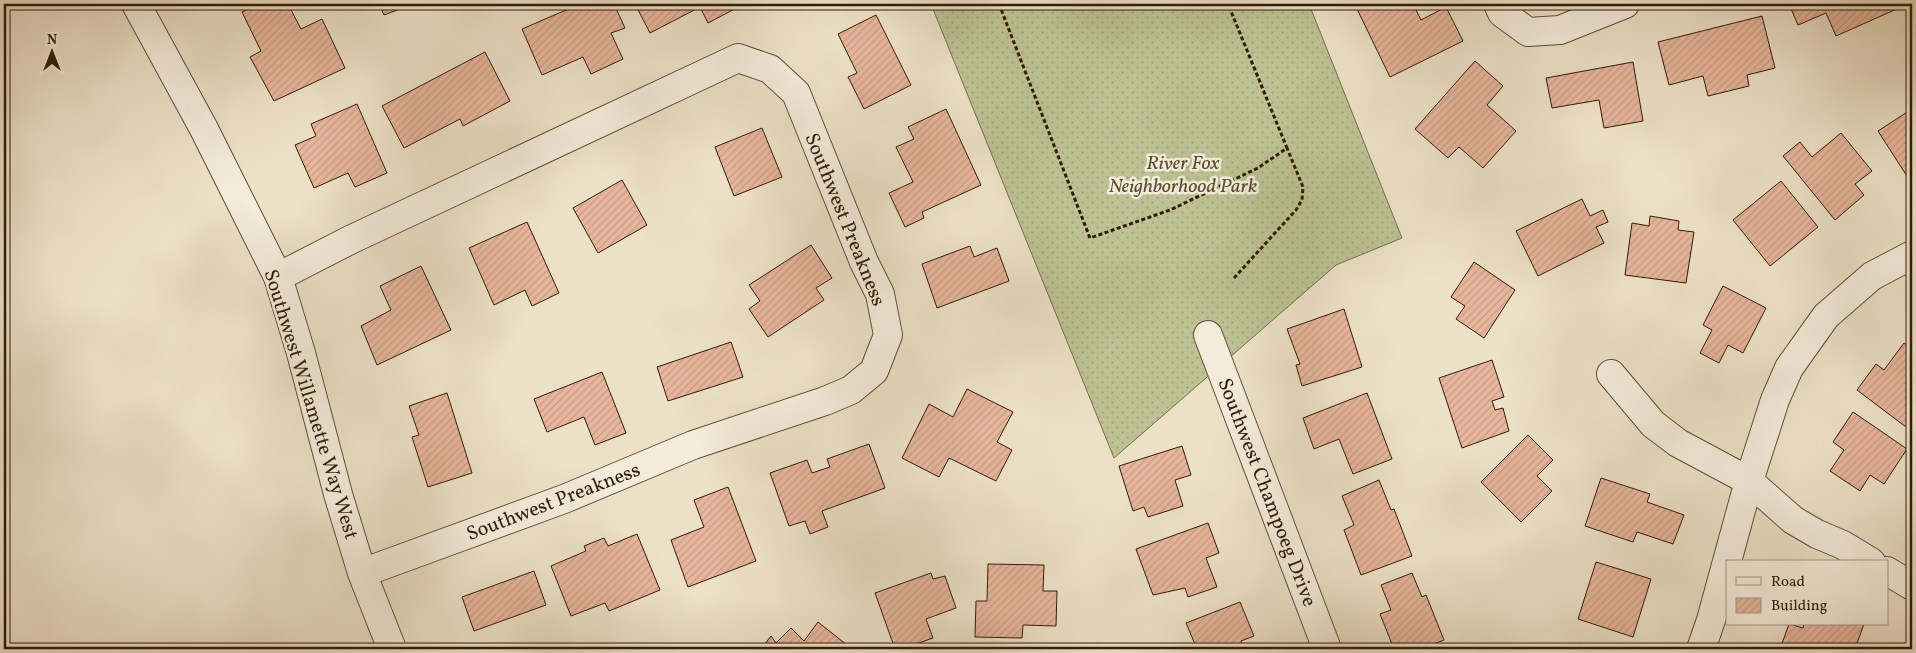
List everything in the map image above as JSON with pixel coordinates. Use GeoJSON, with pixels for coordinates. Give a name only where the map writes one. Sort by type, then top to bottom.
{"type":"FeatureCollection","features":[{"type":"Feature","properties":{"kind":"street","name":"Southwest Willamette Way West"},"geometry":{"type":"LineString","coordinates":[[136,4],[204,129],[278,277],[301,353],[338,494],[362,572],[392,649]]}},
{"type":"Feature","properties":{"kind":"street"},"geometry":{"type":"LineString","coordinates":[[1498,4],[1502,13],[1528,32],[1560,30],[1625,4]]}},
{"type":"Feature","properties":{"kind":"street","name":"Southwest Preakness"},"geometry":{"type":"LineString","coordinates":[[278,277],[350,240],[738,58],[770,69],[796,93],[864,262],[880,294],[888,335],[874,371],[851,390],[825,401],[693,445],[564,499],[362,572]]}},
{"type":"Feature","properties":{"kind":"street"},"geometry":{"type":"LineString","coordinates":[[1727,560],[1749,481],[1775,400],[1789,368],[1826,316],[1872,276],[1912,255]]}},
{"type":"Feature","properties":{"kind":"street","name":"Southwest Champoeg Drive"},"geometry":{"type":"LineString","coordinates":[[1208,335],[1327,649]]}},
{"type":"Feature","properties":{"kind":"street"},"geometry":{"type":"LineString","coordinates":[[1611,374],[1653,424],[1678,443],[1749,481],[1794,520],[1868,560]]}},
{"type":"Feature","properties":{"kind":"street"},"geometry":{"type":"LineString","coordinates":[[1701,649],[1726,565]]}},
{"type":"Feature","properties":{"kind":"street"},"geometry":{"type":"LineString","coordinates":[[1888,572],[1912,586]]}},
{"type":"Feature","properties":{"kind":"path"},"geometry":{"type":"LineString","coordinates":[[998,4],[1090,238],[1170,210],[1258,168],[1287,148]]}},
{"type":"Feature","properties":{"kind":"path"},"geometry":{"type":"LineString","coordinates":[[1228,4],[1303,187],[1302,200],[1296,210],[1234,278]]}},
{"type":"Feature","properties":{"kind":"green space","name":"River Fox Neighborhood Park"},"geometry":{"type":"Polygon","coordinates":[[[931,4],[1309,4],[1402,238],[1336,265],[1114,458],[931,4]]]}},
{"type":"Feature","properties":{"kind":"building"},"geometry":{"type":"Polygon","coordinates":[[[259,4],[288,4],[301,29],[322,19],[345,68],[274,101],[250,57],[261,51],[242,12],[259,4]]]}},
{"type":"Feature","properties":{"kind":"building"},"geometry":{"type":"Polygon","coordinates":[[[379,4],[413,4],[384,15],[379,4]]]}},
{"type":"Feature","properties":{"kind":"building"},"geometry":{"type":"Polygon","coordinates":[[[580,4],[614,4],[625,28],[611,33],[623,59],[591,74],[583,57],[542,75],[522,29],[580,4]]]}},
{"type":"Feature","properties":{"kind":"building"},"geometry":{"type":"Polygon","coordinates":[[[635,4],[744,4],[708,23],[700,7],[650,33],[635,4]]]}},
{"type":"Feature","properties":{"kind":"building"},"geometry":{"type":"Polygon","coordinates":[[[1368,4],[1413,4],[1421,20],[1446,7],[1463,41],[1390,77],[1357,9],[1368,4]]]}},
{"type":"Feature","properties":{"kind":"building"},"geometry":{"type":"Polygon","coordinates":[[[1789,4],[1897,4],[1899,8],[1836,36],[1826,13],[1798,25],[1789,4]]]}},
{"type":"Feature","properties":{"kind":"building"},"geometry":{"type":"Polygon","coordinates":[[[876,15],[911,85],[864,109],[848,77],[857,73],[838,34],[876,15]]]}},
{"type":"Feature","properties":{"kind":"building"},"geometry":{"type":"Polygon","coordinates":[[[1762,16],[1775,68],[1747,75],[1749,86],[1708,96],[1703,76],[1669,85],[1658,42],[1762,16]]]}},
{"type":"Feature","properties":{"kind":"building"},"geometry":{"type":"Polygon","coordinates":[[[485,52],[510,101],[463,126],[460,119],[404,148],[382,106],[485,52]]]}},
{"type":"Feature","properties":{"kind":"building"},"geometry":{"type":"Polygon","coordinates":[[[1475,61],[1503,86],[1487,105],[1516,131],[1483,168],[1459,147],[1448,158],[1415,129],[1475,61]]]}},
{"type":"Feature","properties":{"kind":"building"},"geometry":{"type":"Polygon","coordinates":[[[1633,62],[1643,121],[1604,128],[1599,100],[1552,108],[1546,78],[1633,62]]]}},
{"type":"Feature","properties":{"kind":"building"},"geometry":{"type":"Polygon","coordinates":[[[357,104],[387,173],[355,187],[348,173],[314,188],[295,145],[316,136],[311,124],[357,104]]]}},
{"type":"Feature","properties":{"kind":"building"},"geometry":{"type":"Polygon","coordinates":[[[946,109],[981,185],[922,212],[924,218],[905,227],[889,193],[913,182],[896,147],[914,139],[908,127],[946,109]]]}},
{"type":"Feature","properties":{"kind":"building"},"geometry":{"type":"Polygon","coordinates":[[[1912,109],[1912,184],[1878,131],[1912,109]]]}},
{"type":"Feature","properties":{"kind":"building"},"geometry":{"type":"Polygon","coordinates":[[[762,128],[782,177],[734,196],[715,147],[762,128]]]}},
{"type":"Feature","properties":{"kind":"building"},"geometry":{"type":"Polygon","coordinates":[[[1841,133],[1872,171],[1855,184],[1864,195],[1835,220],[1783,156],[1800,142],[1812,157],[1841,133]]]}},
{"type":"Feature","properties":{"kind":"building"},"geometry":{"type":"Polygon","coordinates":[[[622,180],[647,225],[598,253],[573,208],[622,180]]]}},
{"type":"Feature","properties":{"kind":"building"},"geometry":{"type":"Polygon","coordinates":[[[1781,181],[1818,227],[1770,266],[1733,220],[1781,181]]]}},
{"type":"Feature","properties":{"kind":"building"},"geometry":{"type":"Polygon","coordinates":[[[1582,199],[1590,216],[1603,210],[1608,222],[1596,227],[1604,243],[1538,276],[1516,231],[1582,199]]]}},
{"type":"Feature","properties":{"kind":"building"},"geometry":{"type":"Polygon","coordinates":[[[1650,216],[1679,221],[1678,230],[1694,232],[1686,283],[1625,275],[1632,223],[1649,226],[1650,216]]]}},
{"type":"Feature","properties":{"kind":"building"},"geometry":{"type":"Polygon","coordinates":[[[527,222],[559,293],[532,306],[525,290],[494,305],[469,248],[527,222]]]}},
{"type":"Feature","properties":{"kind":"building"},"geometry":{"type":"Polygon","coordinates":[[[811,245],[832,278],[816,288],[824,300],[768,337],[749,309],[760,301],[749,285],[811,245]]]}},
{"type":"Feature","properties":{"kind":"building"},"geometry":{"type":"Polygon","coordinates":[[[970,246],[974,257],[997,248],[1009,281],[937,308],[922,264],[970,246]]]}},
{"type":"Feature","properties":{"kind":"building"},"geometry":{"type":"Polygon","coordinates":[[[1474,262],[1515,290],[1484,338],[1456,319],[1465,306],[1451,297],[1474,262]]]}},
{"type":"Feature","properties":{"kind":"building"},"geometry":{"type":"Polygon","coordinates":[[[421,266],[451,330],[377,365],[361,326],[391,310],[380,286],[421,266]]]}},
{"type":"Feature","properties":{"kind":"building"},"geometry":{"type":"Polygon","coordinates":[[[1723,286],[1766,308],[1743,353],[1728,345],[1719,363],[1700,353],[1712,330],[1703,325],[1723,286]]]}},
{"type":"Feature","properties":{"kind":"building"},"geometry":{"type":"Polygon","coordinates":[[[1344,309],[1362,367],[1302,386],[1296,365],[1300,364],[1287,329],[1344,309]]]}},
{"type":"Feature","properties":{"kind":"building"},"geometry":{"type":"Polygon","coordinates":[[[731,342],[743,377],[668,401],[657,367],[731,342]]]}},
{"type":"Feature","properties":{"kind":"building"},"geometry":{"type":"Polygon","coordinates":[[[1904,343],[1912,349],[1912,420],[1906,427],[1857,390],[1876,364],[1884,370],[1904,343]]]}},
{"type":"Feature","properties":{"kind":"building"},"geometry":{"type":"Polygon","coordinates":[[[1492,360],[1504,397],[1492,401],[1495,410],[1503,408],[1509,431],[1462,448],[1439,378],[1492,360]]]}},
{"type":"Feature","properties":{"kind":"building"},"geometry":{"type":"Polygon","coordinates":[[[602,372],[626,433],[595,445],[584,417],[547,432],[534,399],[602,372]]]}},
{"type":"Feature","properties":{"kind":"building"},"geometry":{"type":"Polygon","coordinates":[[[967,389],[1013,412],[997,442],[1012,450],[996,481],[949,458],[939,477],[902,458],[929,404],[953,417],[967,389]]]}},
{"type":"Feature","properties":{"kind":"building"},"geometry":{"type":"Polygon","coordinates":[[[447,393],[472,473],[428,487],[412,437],[419,435],[409,406],[447,393]]]}},
{"type":"Feature","properties":{"kind":"building"},"geometry":{"type":"Polygon","coordinates":[[[1367,393],[1392,459],[1353,474],[1339,439],[1314,449],[1303,418],[1367,393]]]}},
{"type":"Feature","properties":{"kind":"building"},"geometry":{"type":"Polygon","coordinates":[[[1853,412],[1907,449],[1884,484],[1870,475],[1860,491],[1830,471],[1844,450],[1833,442],[1853,412]]]}},
{"type":"Feature","properties":{"kind":"building"},"geometry":{"type":"Polygon","coordinates":[[[1528,435],[1553,460],[1537,476],[1552,491],[1521,522],[1481,482],[1528,435]]]}},
{"type":"Feature","properties":{"kind":"building"},"geometry":{"type":"Polygon","coordinates":[[[869,444],[885,488],[822,511],[828,527],[810,534],[805,521],[789,526],[770,473],[807,460],[812,473],[830,467],[827,459],[869,444]]]}},
{"type":"Feature","properties":{"kind":"building"},"geometry":{"type":"Polygon","coordinates":[[[1182,446],[1191,475],[1175,480],[1183,506],[1148,517],[1144,507],[1133,511],[1119,466],[1182,446]]]}},
{"type":"Feature","properties":{"kind":"building"},"geometry":{"type":"Polygon","coordinates":[[[1601,478],[1650,494],[1647,502],[1684,515],[1673,544],[1637,532],[1633,542],[1585,526],[1601,478]]]}},
{"type":"Feature","properties":{"kind":"building"},"geometry":{"type":"Polygon","coordinates":[[[1379,480],[1391,510],[1394,509],[1412,556],[1361,575],[1344,530],[1354,525],[1342,496],[1379,480]]]}},
{"type":"Feature","properties":{"kind":"building"},"geometry":{"type":"Polygon","coordinates":[[[728,487],[756,561],[688,587],[671,540],[704,527],[694,500],[728,487]]]}},
{"type":"Feature","properties":{"kind":"building"},"geometry":{"type":"Polygon","coordinates":[[[1208,523],[1219,553],[1206,558],[1217,587],[1188,597],[1185,588],[1153,595],[1136,549],[1208,523]]]}},
{"type":"Feature","properties":{"kind":"building"},"geometry":{"type":"Polygon","coordinates":[[[637,534],[660,590],[609,611],[605,603],[571,616],[551,566],[586,551],[584,546],[604,538],[608,546],[637,534]]]}},
{"type":"Feature","properties":{"kind":"building"},"geometry":{"type":"Polygon","coordinates":[[[1596,562],[1651,579],[1633,637],[1578,619],[1596,562]]]}},
{"type":"Feature","properties":{"kind":"building"},"geometry":{"type":"Polygon","coordinates":[[[988,564],[1044,565],[1043,591],[1057,591],[1056,626],[1023,625],[1022,638],[975,637],[976,601],[987,601],[988,564]]]}},
{"type":"Feature","properties":{"kind":"building"},"geometry":{"type":"Polygon","coordinates":[[[534,571],[546,605],[474,631],[462,597],[534,571]]]}},
{"type":"Feature","properties":{"kind":"building"},"geometry":{"type":"Polygon","coordinates":[[[931,573],[933,579],[945,576],[956,608],[926,619],[933,638],[902,649],[895,649],[875,593],[931,573]]]}},
{"type":"Feature","properties":{"kind":"building"},"geometry":{"type":"Polygon","coordinates":[[[1412,573],[1422,597],[1426,595],[1444,640],[1421,649],[1394,649],[1380,614],[1391,610],[1381,585],[1412,573]]]}},
{"type":"Feature","properties":{"kind":"building"},"geometry":{"type":"Polygon","coordinates":[[[1240,602],[1254,636],[1241,641],[1245,649],[1197,649],[1186,623],[1240,602]]]}},
{"type":"Feature","properties":{"kind":"building"},"geometry":{"type":"Polygon","coordinates":[[[818,622],[852,649],[761,649],[771,636],[776,643],[791,628],[804,641],[818,622]]]}},
{"type":"Feature","properties":{"kind":"building"},"geometry":{"type":"Polygon","coordinates":[[[1788,626],[1803,628],[1804,626],[1863,626],[1855,649],[1780,649],[1788,626]]]}},
{"type":"Feature","properties":{"kind":"building"},"geometry":{"type":"Polygon","coordinates":[[[1099,643],[1101,649],[1083,649],[1099,643]]]}},
{"type":"Feature","properties":{"kind":"building"},"geometry":{"type":"Polygon","coordinates":[[[1580,643],[1596,649],[1578,649],[1580,643]]]}}]}
